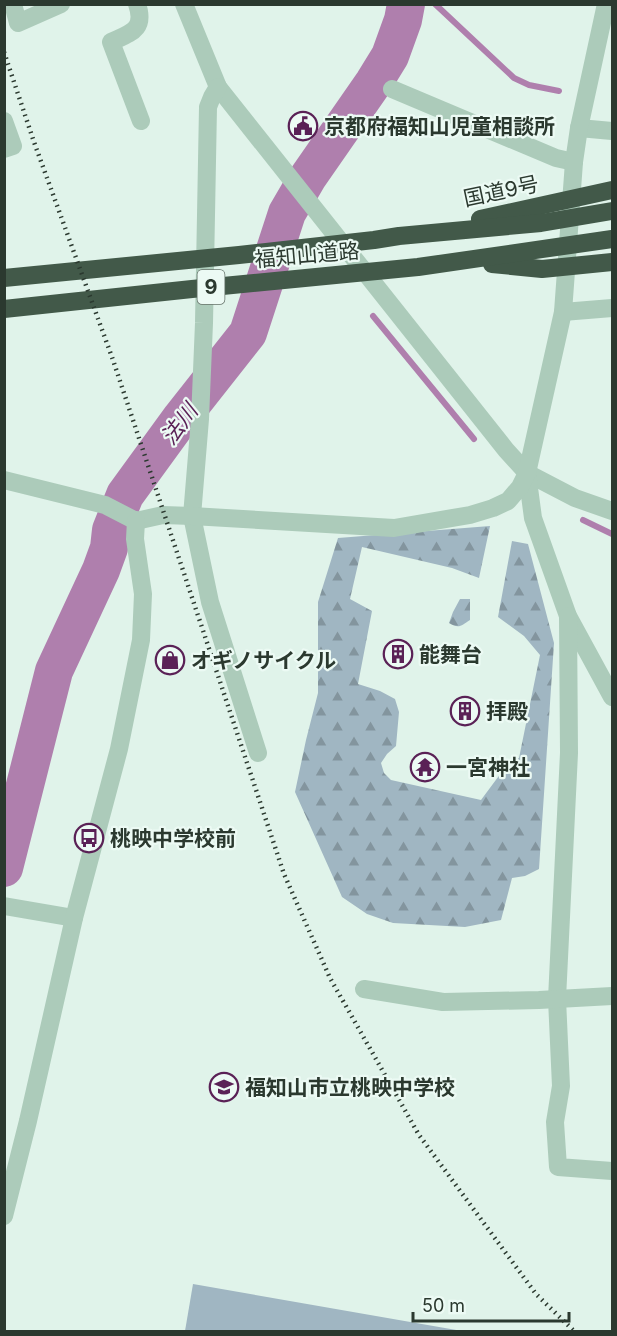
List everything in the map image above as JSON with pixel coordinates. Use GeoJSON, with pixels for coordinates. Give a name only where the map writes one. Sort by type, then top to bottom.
{"type":"FeatureCollection","features":[{"type":"Feature","properties":{"kind":"highway","name":"国道9号"},"geometry":{"type":"LineString","coordinates":[[541,214],[612,190]]}},
{"type":"Feature","properties":{"kind":"highway","name":"福知山道路"},"geometry":{"type":"LineString","coordinates":[[4,278],[374,240],[541,214],[612,211]]}},
{"type":"Feature","properties":{"kind":"highway","name":"福知山道路"},"geometry":{"type":"LineString","coordinates":[[4,309],[418,267],[610,240]]}},
{"type":"Feature","properties":{"kind":"highway","name":"9"},"geometry":{"type":"LineString","coordinates":[[458,261],[542,269],[610,262]]}},
{"type":"Feature","properties":{"kind":"street"},"geometry":{"type":"LineString","coordinates":[[13,4],[18,23],[61,4]]}},
{"type":"Feature","properties":{"kind":"street"},"geometry":{"type":"LineString","coordinates":[[137,4],[140,13],[137,28],[111,42],[141,121]]}},
{"type":"Feature","properties":{"kind":"street"},"geometry":{"type":"LineString","coordinates":[[184,4],[218,87],[506,450],[527,473],[575,498],[612,511]]}},
{"type":"Feature","properties":{"kind":"street"},"geometry":{"type":"LineString","coordinates":[[4,480],[105,505],[132,519],[164,515],[394,528],[470,515],[508,501],[520,487],[527,473],[563,312],[574,162],[579,128],[606,4]]}},
{"type":"Feature","properties":{"kind":"street"},"geometry":{"type":"LineString","coordinates":[[218,87],[208,107],[202,379],[192,516],[210,602],[258,753]]}},
{"type":"Feature","properties":{"kind":"street"},"geometry":{"type":"LineString","coordinates":[[392,89],[556,158],[574,162]]}},
{"type":"Feature","properties":{"kind":"street"},"geometry":{"type":"LineString","coordinates":[[4,121],[13,146],[4,149]]}},
{"type":"Feature","properties":{"kind":"street"},"geometry":{"type":"LineString","coordinates":[[579,128],[612,131]]}},
{"type":"Feature","properties":{"kind":"street"},"geometry":{"type":"LineString","coordinates":[[563,312],[612,308]]}},
{"type":"Feature","properties":{"kind":"street"},"geometry":{"type":"LineString","coordinates":[[527,473],[533,518],[568,616],[612,697]]}},
{"type":"Feature","properties":{"kind":"street"},"geometry":{"type":"LineString","coordinates":[[4,1216],[74,918],[119,749],[141,640],[143,594],[132,519]]}},
{"type":"Feature","properties":{"kind":"street"},"geometry":{"type":"LineString","coordinates":[[568,616],[569,753],[557,999],[561,1086],[555,1122],[558,1167],[612,1170]]}},
{"type":"Feature","properties":{"kind":"street"},"geometry":{"type":"LineString","coordinates":[[4,906],[74,918]]}},
{"type":"Feature","properties":{"kind":"street"},"geometry":{"type":"LineString","coordinates":[[364,989],[443,1002],[612,996]]}},
{"type":"Feature","properties":{"kind":"green space"},"geometry":{"type":"Polygon","coordinates":[[[490,526],[479,578],[452,568],[362,547],[350,599],[372,611],[358,684],[395,699],[399,712],[396,746],[381,763],[384,773],[391,780],[481,800],[504,769],[519,758],[540,655],[524,636],[498,617],[512,541],[528,544],[554,643],[539,869],[525,876],[512,878],[501,920],[465,927],[393,923],[367,914],[342,897],[295,792],[318,693],[318,602],[338,538],[490,526]]]}},
{"type":"Feature","properties":{"kind":"green space"},"geometry":{"type":"Polygon","coordinates":[[[460,599],[470,599],[470,620],[462,625],[452,625],[449,623],[460,599]]]}},
{"type":"Feature","properties":{"kind":"green space"},"geometry":{"type":"Polygon","coordinates":[[[193,1284],[462,1331],[185,1331],[193,1284]]]}},
{"type":"Feature","properties":{"kind":"waterway","name":"法川"},"geometry":{"type":"LineString","coordinates":[[4,868],[54,671],[101,570],[109,548],[111,530],[125,495],[181,418],[248,333],[287,213],[308,177],[390,56],[403,20],[406,4]]}},
{"type":"Feature","properties":{"kind":"waterway"},"geometry":{"type":"LineString","coordinates":[[435,4],[514,78],[529,85],[559,91]]}},
{"type":"Feature","properties":{"kind":"waterway","name":"法川"},"geometry":{"type":"LineString","coordinates":[[287,213],[293,217]]}},
{"type":"Feature","properties":{"kind":"waterway"},"geometry":{"type":"LineString","coordinates":[[373,316],[474,439]]}},
{"type":"Feature","properties":{"kind":"waterway"},"geometry":{"type":"LineString","coordinates":[[583,520],[612,534]]}},
{"type":"Feature","properties":{"kind":"railway"},"geometry":{"type":"LineString","coordinates":[[4,52],[113,360],[284,874],[330,978],[419,1135],[536,1294],[575,1332]]}},
{"type":"Feature","properties":{"kind":"place","name":"京都府福知山児童相談所"},"geometry":{"type":"Point","coordinates":[303,126]}},
{"type":"Feature","properties":{"kind":"place","name":"能舞台"},"geometry":{"type":"Point","coordinates":[398,654]}},
{"type":"Feature","properties":{"kind":"place","name":"オギノサイクル"},"geometry":{"type":"Point","coordinates":[170,660]}},
{"type":"Feature","properties":{"kind":"place","name":"拝殿"},"geometry":{"type":"Point","coordinates":[465,711]}},
{"type":"Feature","properties":{"kind":"place","name":"一宮神社"},"geometry":{"type":"Point","coordinates":[425,767]}},
{"type":"Feature","properties":{"kind":"place","name":"桃映中学校前"},"geometry":{"type":"Point","coordinates":[89,838]}},
{"type":"Feature","properties":{"kind":"place","name":"福知山市立桃映中学校"},"geometry":{"type":"Point","coordinates":[224,1087]}}]}
